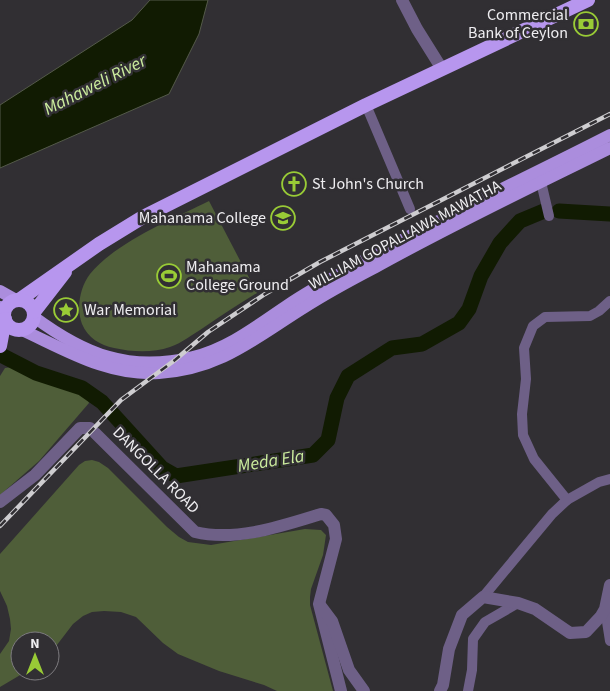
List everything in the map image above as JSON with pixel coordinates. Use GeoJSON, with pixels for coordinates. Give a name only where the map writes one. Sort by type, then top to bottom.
{"type":"FeatureCollection","features":[{"type":"Feature","properties":{"kind":"highway"},"geometry":{"type":"LineString","coordinates":[[0,346],[3,312],[7,306],[143,217],[366,105],[588,0]]}},
{"type":"Feature","properties":{"kind":"highway"},"geometry":{"type":"LineString","coordinates":[[0,346],[18,329],[27,327],[32,323],[34,314],[71,263]]}},
{"type":"Feature","properties":{"kind":"highway"},"geometry":{"type":"LineString","coordinates":[[18,300],[29,303],[34,314]]}},
{"type":"Feature","properties":{"kind":"highway"},"geometry":{"type":"LineString","coordinates":[[3,312],[7,324],[18,329]]}},
{"type":"Feature","properties":{"kind":"main road","name":"WILLIAM GOPALLAWA MAWATHA"},"geometry":{"type":"LineString","coordinates":[[34,314],[75,344],[105,357],[144,362],[175,360],[205,354],[231,342],[321,285],[377,253],[610,135]]}},
{"type":"Feature","properties":{"kind":"main road","name":"WILLIAM GOPALLAWA MAWATHA"},"geometry":{"type":"LineString","coordinates":[[18,329],[84,360],[121,371],[158,373],[200,367],[241,349],[307,305],[376,266],[610,148]]}},
{"type":"Feature","properties":{"kind":"main road"},"geometry":{"type":"LineString","coordinates":[[0,291],[18,300]]}},
{"type":"Feature","properties":{"kind":"street"},"geometry":{"type":"LineString","coordinates":[[402,0],[417,29],[442,69]]}},
{"type":"Feature","properties":{"kind":"street"},"geometry":{"type":"LineString","coordinates":[[366,105],[410,210]]}},
{"type":"Feature","properties":{"kind":"street"},"geometry":{"type":"LineString","coordinates":[[541,182],[549,216]]}},
{"type":"Feature","properties":{"kind":"street"},"geometry":{"type":"LineString","coordinates":[[567,500],[534,459],[523,434],[522,414],[526,379],[524,348],[533,326],[545,317],[590,316],[610,301]]}},
{"type":"Feature","properties":{"kind":"street","name":"DANGOLLA ROAD"},"geometry":{"type":"LineString","coordinates":[[0,502],[35,475],[80,428],[92,430],[195,532],[210,536],[240,534],[280,526],[321,514],[326,515],[334,525],[336,539],[318,604]]}},
{"type":"Feature","properties":{"kind":"street"},"geometry":{"type":"LineString","coordinates":[[440,691],[443,685],[449,649],[462,615],[483,597],[552,514],[567,500],[599,482],[610,479]]}},
{"type":"Feature","properties":{"kind":"street"},"geometry":{"type":"LineString","coordinates":[[483,597],[518,603],[535,609],[570,633],[586,632],[601,616],[605,608],[610,585]]}},
{"type":"Feature","properties":{"kind":"street"},"geometry":{"type":"LineString","coordinates":[[468,691],[472,670],[473,640],[485,622],[518,603]]}},
{"type":"Feature","properties":{"kind":"street"},"geometry":{"type":"LineString","coordinates":[[318,604],[340,691]]}},
{"type":"Feature","properties":{"kind":"street"},"geometry":{"type":"LineString","coordinates":[[318,604],[332,621],[349,670],[364,691]]}},
{"type":"Feature","properties":{"kind":"street"},"geometry":{"type":"LineString","coordinates":[[605,608],[610,641]]}},
{"type":"Feature","properties":{"kind":"shaded area","name":"Mahanama College Ground"},"geometry":{"type":"Polygon","coordinates":[[[209,201],[257,293],[183,341],[163,349],[135,351],[109,347],[91,337],[82,324],[79,311],[81,291],[90,274],[101,262],[146,232],[209,201]]]}},
{"type":"Feature","properties":{"kind":"shaded area"},"geometry":{"type":"Polygon","coordinates":[[[12,367],[87,396],[89,403],[39,461],[0,495],[0,376],[5,368],[12,367]]]}},
{"type":"Feature","properties":{"kind":"shaded area"},"geometry":{"type":"Polygon","coordinates":[[[85,461],[99,462],[108,468],[167,527],[188,542],[211,545],[305,529],[321,530],[326,535],[323,555],[311,589],[310,605],[333,691],[277,691],[219,671],[178,654],[163,643],[136,617],[121,612],[92,612],[83,616],[73,624],[60,641],[60,631],[11,631],[7,606],[0,591],[0,554],[79,465],[85,461]]]}},
{"type":"Feature","properties":{"kind":"shaded area"},"geometry":{"type":"Polygon","coordinates":[[[10,635],[10,681],[0,687],[0,654],[9,641],[10,635]]]}},
{"type":"Feature","properties":{"kind":"water","name":"Mahaweli River"},"geometry":{"type":"Polygon","coordinates":[[[150,0],[208,0],[199,34],[169,94],[0,168],[0,105],[132,20],[150,0]]]}},
{"type":"Feature","properties":{"kind":"waterway","name":"Meda Ela"},"geometry":{"type":"LineString","coordinates":[[3,356],[36,373],[82,388],[102,402],[162,468],[176,476],[313,455],[328,440],[337,398],[348,376],[392,348],[422,344],[459,323],[469,309],[481,276],[500,243],[520,221],[544,211]]}},
{"type":"Feature","properties":{"kind":"waterway","name":"Meda Ela"},"geometry":{"type":"LineString","coordinates":[[559,211],[610,214]]}},
{"type":"Feature","properties":{"kind":"railway"},"geometry":{"type":"LineString","coordinates":[[0,526],[121,400],[175,360],[208,332],[265,294],[320,262],[610,114]]}},
{"type":"Feature","properties":{"kind":"place","name":"Commercial Bank of Ceylon"},"geometry":{"type":"Point","coordinates":[586,24]}},
{"type":"Feature","properties":{"kind":"place","name":"St John's Church"},"geometry":{"type":"Point","coordinates":[294,184]}},
{"type":"Feature","properties":{"kind":"place","name":"Mahanama College"},"geometry":{"type":"Point","coordinates":[283,218]}},
{"type":"Feature","properties":{"kind":"place","name":"Mahanama College Ground"},"geometry":{"type":"Point","coordinates":[169,276]}},
{"type":"Feature","properties":{"kind":"place","name":"War Memorial"},"geometry":{"type":"Point","coordinates":[66,310]}}]}
